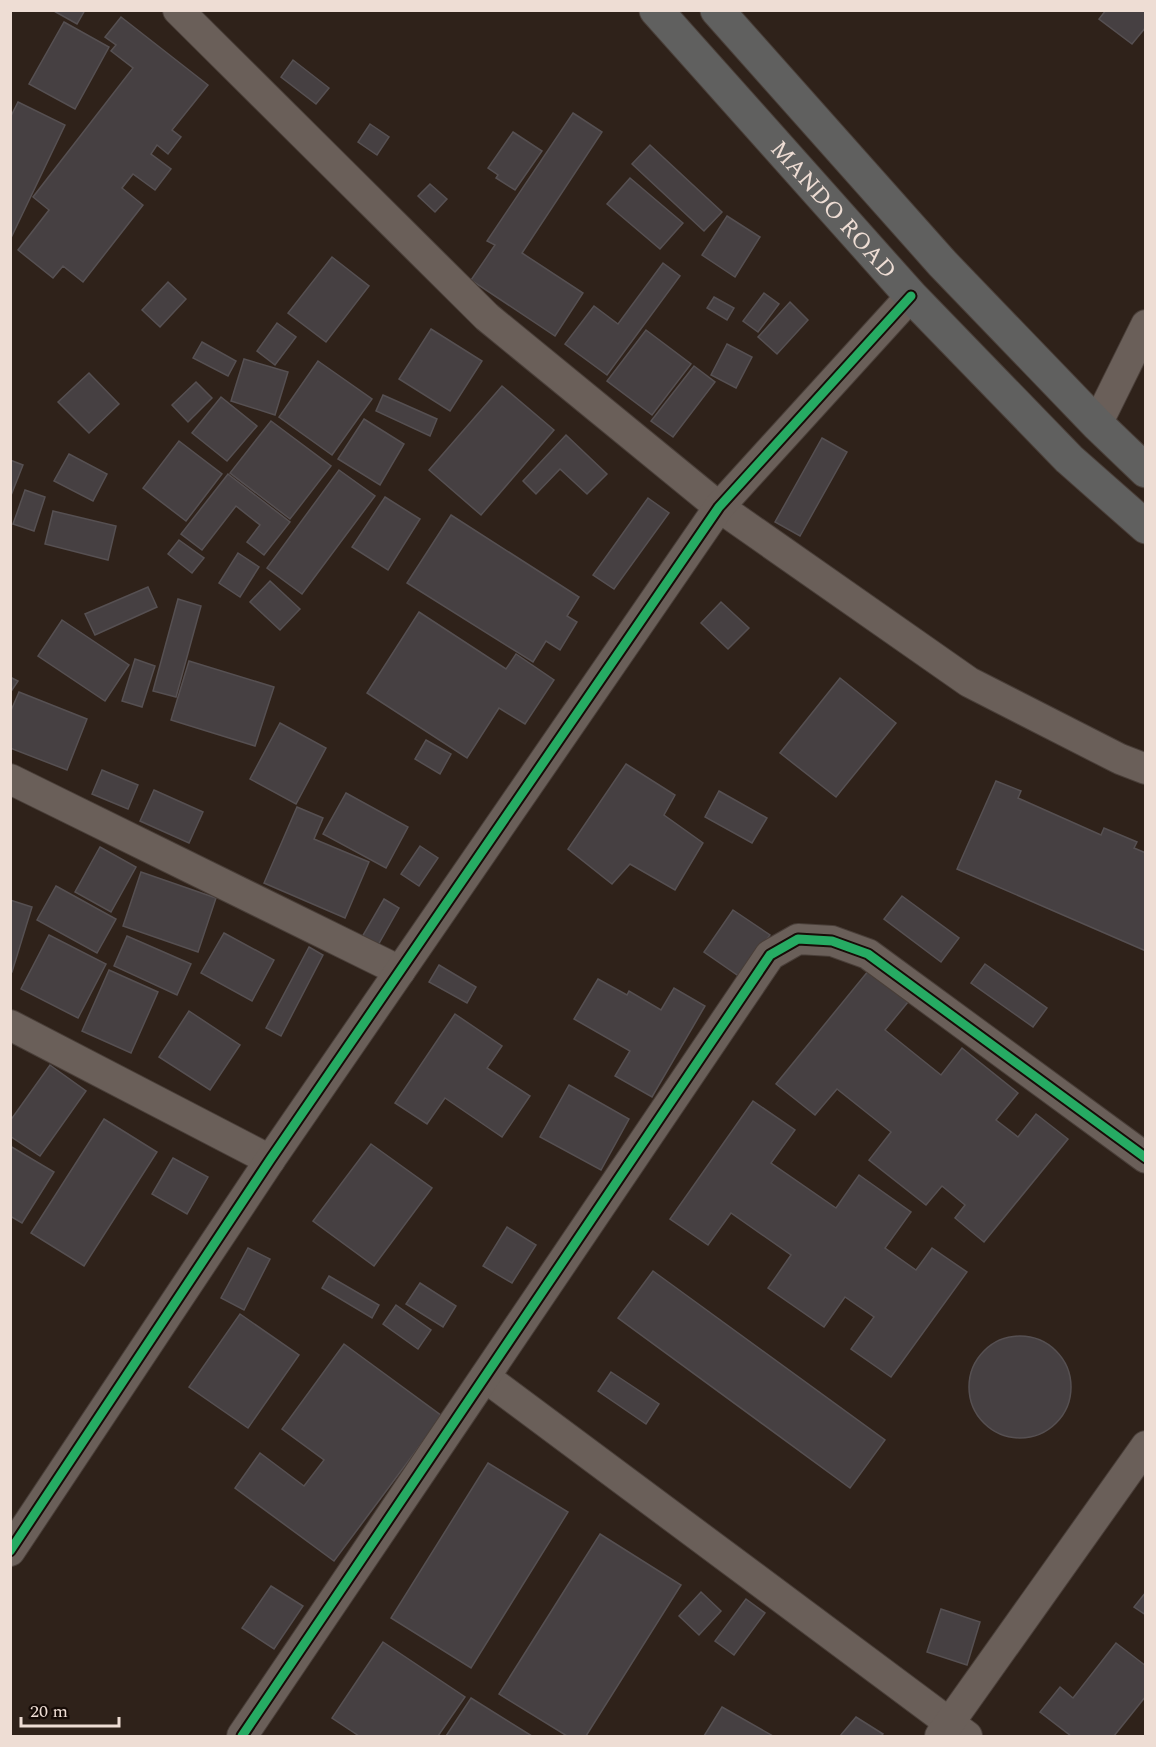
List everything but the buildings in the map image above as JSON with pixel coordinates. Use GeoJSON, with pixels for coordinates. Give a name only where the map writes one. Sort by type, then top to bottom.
{"type":"FeatureCollection","features":[{"type":"Feature","properties":{"kind":"highway","name":"MANDO ROAD"},"geometry":{"type":"LineString","coordinates":[[656,10],[911,296],[1069,459],[1146,526]]}},
{"type":"Feature","properties":{"kind":"highway","name":"MANDO ROAD"},"geometry":{"type":"LineString","coordinates":[[717,10],[942,263],[1097,424],[1146,471]]}},
{"type":"Feature","properties":{"kind":"street"},"geometry":{"type":"LineString","coordinates":[[178,10],[488,317],[719,507],[969,682],[1120,759],[1146,769]]}},
{"type":"Feature","properties":{"kind":"street"},"geometry":{"type":"LineString","coordinates":[[10,1551],[270,1160],[719,507],[911,296]]}},
{"type":"Feature","properties":{"kind":"street"},"geometry":{"type":"LineString","coordinates":[[1097,424],[1146,325]]}},
{"type":"Feature","properties":{"kind":"street"},"geometry":{"type":"LineString","coordinates":[[10,779],[399,971]]}},
{"type":"Feature","properties":{"kind":"street"},"geometry":{"type":"LineString","coordinates":[[242,1737],[770,955],[798,939],[832,941],[868,954],[1146,1158]]}},
{"type":"Feature","properties":{"kind":"street"},"geometry":{"type":"LineString","coordinates":[[10,1024],[270,1160]]}},
{"type":"Feature","properties":{"kind":"street"},"geometry":{"type":"LineString","coordinates":[[485,1377],[952,1732],[1146,1446]]}},
{"type":"Feature","properties":{"kind":"cycle path"},"geometry":{"type":"LineString","coordinates":[[10,1551],[270,1160],[719,507],[911,296]]}},
{"type":"Feature","properties":{"kind":"cycle path"},"geometry":{"type":"LineString","coordinates":[[242,1736],[770,955],[798,939],[832,941],[868,954],[1146,1158]]}}]}
